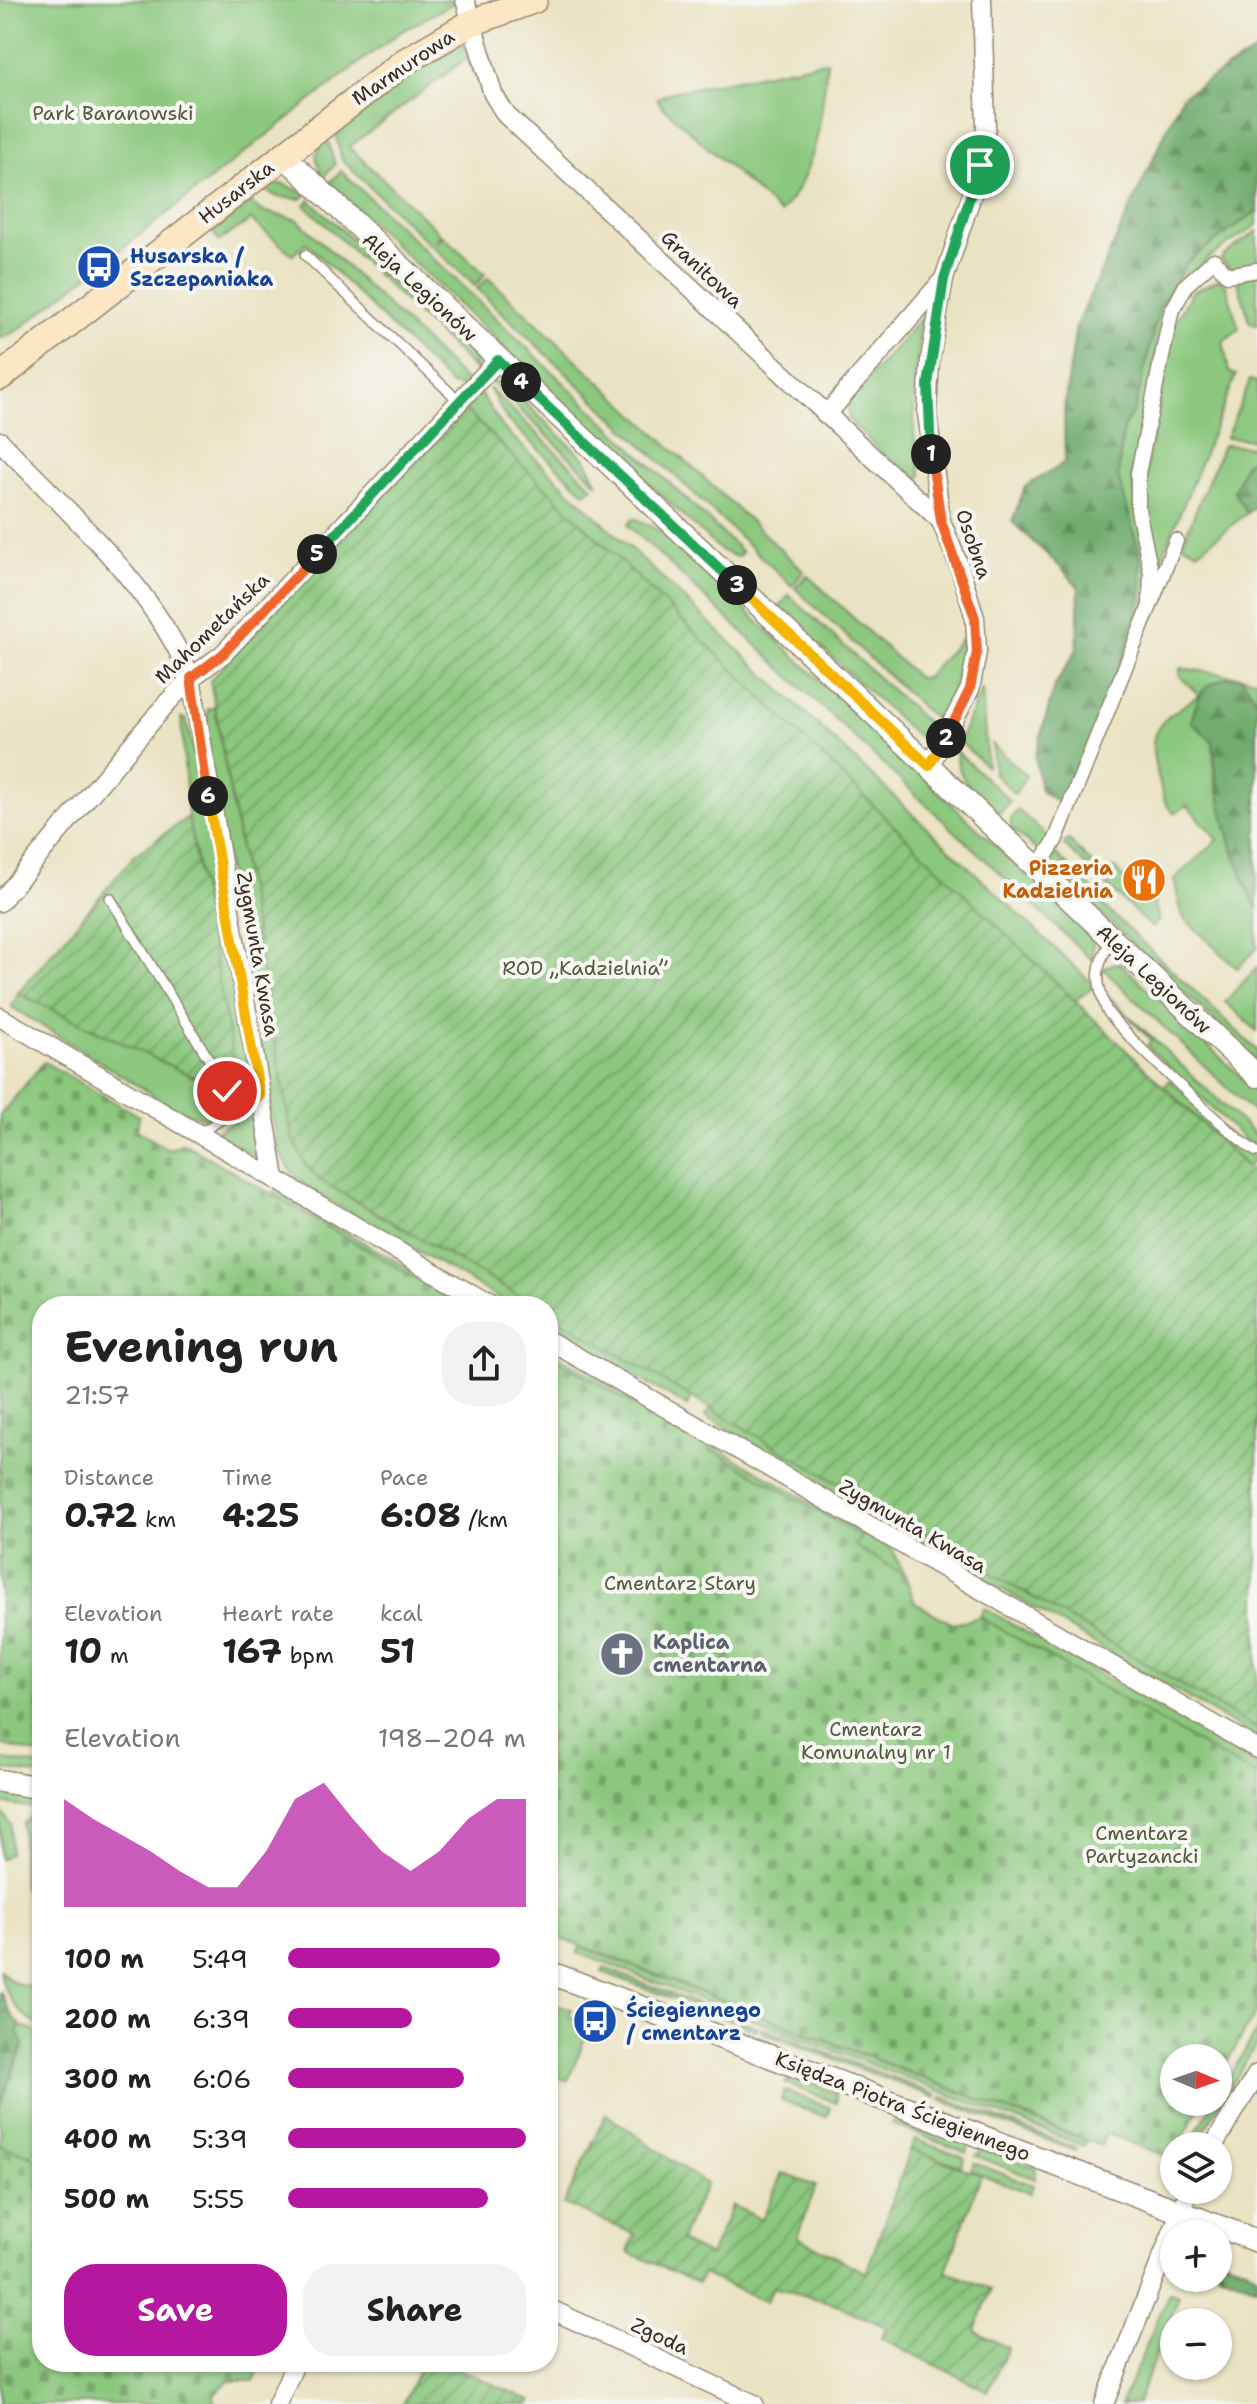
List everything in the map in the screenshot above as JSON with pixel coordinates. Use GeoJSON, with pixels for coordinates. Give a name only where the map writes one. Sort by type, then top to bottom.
{"type":"FeatureCollection","features":[{"type":"Feature","properties":{"kind":"main road","name":"Marmurowa"},"geometry":{"type":"LineString","coordinates":[[283,155],[468,12],[534,0]]}},
{"type":"Feature","properties":{"kind":"main road","name":"Husarska"},"geometry":{"type":"LineString","coordinates":[[0,377],[283,155]]}},
{"type":"Feature","properties":{"kind":"street","name":"Osobna"},"geometry":{"type":"LineString","coordinates":[[929,766],[970,689],[977,652],[975,618],[941,521],[927,413],[930,359],[944,279],[975,186],[985,138],[987,107],[982,0]]}},
{"type":"Feature","properties":{"kind":"street","name":"Granitowa"},"geometry":{"type":"LineString","coordinates":[[468,12],[493,94],[506,115],[941,521]]}},
{"type":"Feature","properties":{"kind":"street","name":"Aleja Legionów"},"geometry":{"type":"LineString","coordinates":[[283,155],[1257,1076]]}},
{"type":"Feature","properties":{"kind":"street"},"geometry":{"type":"LineString","coordinates":[[1150,604],[1151,572],[1136,492],[1171,313],[1186,285],[1214,260],[1227,275],[1257,270]]}},
{"type":"Feature","properties":{"kind":"street","name":"Osobna"},"geometry":{"type":"LineString","coordinates":[[826,415],[944,279]]}},
{"type":"Feature","properties":{"kind":"street","name":"Mahometańska"},"geometry":{"type":"LineString","coordinates":[[0,902],[191,678],[223,654],[498,360]]}},
{"type":"Feature","properties":{"kind":"street","name":"Zygmunta Kwasa"},"geometry":{"type":"LineString","coordinates":[[0,441],[140,589],[178,648],[191,678],[275,1178]]}},
{"type":"Feature","properties":{"kind":"street"},"geometry":{"type":"LineString","coordinates":[[1037,869],[1052,849],[1176,541]]}},
{"type":"Feature","properties":{"kind":"street"},"geometry":{"type":"LineString","coordinates":[[0,1017],[474,1296]]}},
{"type":"Feature","properties":{"kind":"street","name":"Zygmunta Kwasa"},"geometry":{"type":"LineString","coordinates":[[558,1346],[1257,1749]]}},
{"type":"Feature","properties":{"kind":"street"},"geometry":{"type":"LineString","coordinates":[[0,1781],[32,1786]]}},
{"type":"Feature","properties":{"kind":"street","name":"Księdza Piotra Ściegiennego"},"geometry":{"type":"LineString","coordinates":[[558,1976],[1257,2241]]}},
{"type":"Feature","properties":{"kind":"street"},"geometry":{"type":"LineString","coordinates":[[1222,2132],[1257,2074]]}},
{"type":"Feature","properties":{"kind":"street"},"geometry":{"type":"LineString","coordinates":[[1104,2404],[1183,2204]]}},
{"type":"Feature","properties":{"kind":"street","name":"Zgoda"},"geometry":{"type":"LineString","coordinates":[[558,2313],[754,2404]]}},
{"type":"Feature","properties":{"kind":"street"},"geometry":{"type":"LineString","coordinates":[[277,2404],[291,2372]]}},
{"type":"Feature","properties":{"kind":"lane"},"geometry":{"type":"LineString","coordinates":[[305,255],[460,402]]}},
{"type":"Feature","properties":{"kind":"lane"},"geometry":{"type":"LineString","coordinates":[[110,898],[221,1079],[237,1113]]}},
{"type":"Feature","properties":{"kind":"lane"},"geometry":{"type":"LineString","coordinates":[[1112,940],[1099,960],[1097,970],[1110,1017],[1257,1152]]}},
{"type":"Feature","properties":{"kind":"lane"},"geometry":{"type":"LineString","coordinates":[[199,1133],[237,1113],[260,1096]]}},
{"type":"Feature","properties":{"kind":"green space","name":"Park Baranowski"},"geometry":{"type":"Polygon","coordinates":[[[0,0],[456,2],[402,31],[364,59],[17,331],[0,339],[0,0]]]}},
{"type":"Feature","properties":{"kind":"green space"},"geometry":{"type":"Polygon","coordinates":[[[468,45],[482,78],[478,81],[467,58],[349,147],[441,234],[430,245],[342,160],[336,136],[399,84],[437,59],[468,45]]]}},
{"type":"Feature","properties":{"kind":"green space"},"geometry":{"type":"Polygon","coordinates":[[[1257,50],[1257,211],[1187,262],[1159,309],[1135,409],[1123,428],[1118,476],[1140,555],[1141,589],[1134,624],[1113,683],[1063,806],[1041,791],[1035,757],[1054,687],[1077,649],[1079,588],[1012,521],[1025,487],[1065,462],[1064,408],[1076,326],[1182,96],[1257,50]]]}},
{"type":"Feature","properties":{"kind":"green space"},"geometry":{"type":"Polygon","coordinates":[[[827,61],[816,142],[803,179],[780,213],[662,106],[657,98],[672,92],[827,61]]]}},
{"type":"Feature","properties":{"kind":"green space"},"geometry":{"type":"Polygon","coordinates":[[[323,138],[328,141],[335,165],[322,178],[316,156],[323,138]]]}},
{"type":"Feature","properties":{"kind":"green space"},"geometry":{"type":"Polygon","coordinates":[[[341,171],[742,552],[737,557],[721,551],[329,183],[341,171]]]}},
{"type":"Feature","properties":{"kind":"green space"},"geometry":{"type":"Polygon","coordinates":[[[283,184],[306,194],[302,199],[278,197],[266,191],[265,186],[283,184]]]}},
{"type":"Feature","properties":{"kind":"green space"},"geometry":{"type":"Polygon","coordinates":[[[310,200],[474,354],[476,370],[305,205],[310,200]]]}},
{"type":"Feature","properties":{"kind":"green space"},"geometry":{"type":"Polygon","coordinates":[[[250,202],[262,211],[298,220],[467,382],[461,387],[451,385],[306,243],[293,255],[251,220],[219,241],[213,232],[250,202]]]}},
{"type":"Feature","properties":{"kind":"green space"},"geometry":{"type":"Polygon","coordinates":[[[1257,211],[1257,225],[1208,258],[1179,286],[1163,315],[1132,473],[1147,568],[1145,594],[1142,613],[1113,683],[1134,624],[1141,589],[1140,555],[1118,476],[1123,428],[1135,409],[1159,309],[1187,262],[1257,211]]]}},
{"type":"Feature","properties":{"kind":"green space"},"geometry":{"type":"Polygon","coordinates":[[[1257,231],[1257,266],[1230,270],[1221,259],[1257,231]]]}},
{"type":"Feature","properties":{"kind":"green space"},"geometry":{"type":"Polygon","coordinates":[[[443,236],[485,274],[475,286],[433,247],[443,236]]]}},
{"type":"Feature","properties":{"kind":"green space"},"geometry":{"type":"Polygon","coordinates":[[[1257,274],[1257,325],[1250,322],[1237,279],[1257,274]]]}},
{"type":"Feature","properties":{"kind":"green space"},"geometry":{"type":"Polygon","coordinates":[[[488,278],[804,571],[792,586],[477,289],[488,278]]]}},
{"type":"Feature","properties":{"kind":"green space"},"geometry":{"type":"Polygon","coordinates":[[[1220,279],[1226,285],[1239,329],[1223,341],[1229,372],[1236,375],[1156,572],[1145,500],[1148,456],[1176,321],[1192,292],[1220,279]]]}},
{"type":"Feature","properties":{"kind":"green space"},"geometry":{"type":"Polygon","coordinates":[[[921,318],[914,394],[914,434],[921,475],[917,483],[907,478],[849,420],[847,403],[921,318]]]}},
{"type":"Feature","properties":{"kind":"green space"},"geometry":{"type":"Polygon","coordinates":[[[1250,380],[1257,382],[1257,440],[1226,438],[1250,380]]]}},
{"type":"Feature","properties":{"kind":"green space"},"geometry":{"type":"Polygon","coordinates":[[[492,383],[506,385],[586,460],[598,484],[492,383]]]}},
{"type":"Feature","properties":{"kind":"green space"},"geometry":{"type":"Polygon","coordinates":[[[489,388],[593,487],[585,493],[507,420],[489,388]]]}},
{"type":"Feature","properties":{"kind":"green space"},"geometry":{"type":"Polygon","coordinates":[[[480,393],[504,429],[1095,986],[1074,1001],[465,410],[480,393]]]}},
{"type":"Feature","properties":{"kind":"green space","name":"ROD „Kadzielnia”"},"geometry":{"type":"Polygon","coordinates":[[[465,410],[1257,1177],[1257,1729],[558,1319],[558,1296],[519,1296],[320,1180],[306,1165],[292,1137],[210,680],[465,410]]]}},
{"type":"Feature","properties":{"kind":"green space"},"geometry":{"type":"Polygon","coordinates":[[[1223,445],[1257,447],[1257,456],[1245,463],[1234,491],[1247,513],[1198,552],[1182,544],[1223,445]]]}},
{"type":"Feature","properties":{"kind":"green space"},"geometry":{"type":"Polygon","coordinates":[[[1257,456],[1257,505],[1247,513],[1234,492],[1245,463],[1257,456]]]}},
{"type":"Feature","properties":{"kind":"green space"},"geometry":{"type":"Polygon","coordinates":[[[634,518],[663,532],[1087,932],[1093,941],[1092,960],[628,525],[634,518]]]}},
{"type":"Feature","properties":{"kind":"green space"},"geometry":{"type":"Polygon","coordinates":[[[807,575],[918,678],[925,678],[962,638],[960,669],[940,724],[795,588],[807,575]]]}},
{"type":"Feature","properties":{"kind":"green space"},"geometry":{"type":"Polygon","coordinates":[[[789,595],[938,733],[921,738],[909,729],[779,608],[789,595]]]}},
{"type":"Feature","properties":{"kind":"green space"},"geometry":{"type":"Polygon","coordinates":[[[1180,668],[1257,679],[1257,701],[1242,678],[1213,742],[1215,781],[1244,882],[1257,909],[1257,949],[1237,968],[1182,916],[1174,879],[1218,840],[1187,805],[1175,814],[1171,811],[1163,795],[1155,763],[1153,749],[1158,729],[1173,713],[1199,695],[1180,676],[1180,668]]]}},
{"type":"Feature","properties":{"kind":"green space"},"geometry":{"type":"Polygon","coordinates":[[[1229,677],[1242,678],[1257,701],[1257,909],[1226,827],[1217,785],[1213,742],[1191,722],[1202,692],[1229,677]]]}},
{"type":"Feature","properties":{"kind":"green space"},"geometry":{"type":"Polygon","coordinates":[[[982,688],[987,767],[959,741],[982,688]]]}},
{"type":"Feature","properties":{"kind":"green space"},"geometry":{"type":"Polygon","coordinates":[[[215,708],[292,1137],[306,1165],[320,1180],[519,1296],[496,1296],[310,1189],[291,1171],[278,1149],[204,737],[208,709],[215,708]]]}},
{"type":"Feature","properties":{"kind":"green space"},"geometry":{"type":"Polygon","coordinates":[[[181,718],[186,719],[197,767],[252,1091],[238,1107],[230,1089],[238,1085],[188,817],[181,718]]]}},
{"type":"Feature","properties":{"kind":"green space"},"geometry":{"type":"Polygon","coordinates":[[[992,744],[1026,776],[1015,794],[994,774],[992,744]]]}},
{"type":"Feature","properties":{"kind":"green space"},"geometry":{"type":"Polygon","coordinates":[[[956,751],[1010,801],[1001,812],[994,812],[968,786],[956,751]]]}},
{"type":"Feature","properties":{"kind":"green space"},"geometry":{"type":"Polygon","coordinates":[[[1018,810],[1051,840],[1040,853],[1011,828],[1011,818],[1018,810]]]}},
{"type":"Feature","properties":{"kind":"green space"},"geometry":{"type":"Polygon","coordinates":[[[188,817],[238,1086],[225,1092],[18,993],[135,855],[188,817]]]}},
{"type":"Feature","properties":{"kind":"green space"},"geometry":{"type":"Polygon","coordinates":[[[1068,839],[1097,869],[1115,868],[1146,903],[1153,898],[1159,920],[1152,928],[1064,845],[1068,839]]]}},
{"type":"Feature","properties":{"kind":"green space"},"geometry":{"type":"Polygon","coordinates":[[[1055,853],[1099,895],[1096,899],[1257,1050],[1257,1061],[1051,866],[1055,853]]]}},
{"type":"Feature","properties":{"kind":"green space"},"geometry":{"type":"Polygon","coordinates":[[[1114,963],[1122,965],[1257,1092],[1257,1116],[1103,969],[1114,963]]]}},
{"type":"Feature","properties":{"kind":"green space"},"geometry":{"type":"Polygon","coordinates":[[[1257,967],[1257,1031],[1225,1002],[1257,967]]]}},
{"type":"Feature","properties":{"kind":"green space"},"geometry":{"type":"Polygon","coordinates":[[[18,993],[225,1092],[233,1111],[206,1119],[177,1110],[12,1007],[18,993]]]}},
{"type":"Feature","properties":{"kind":"green space"},"geometry":{"type":"Polygon","coordinates":[[[1109,997],[1257,1137],[1257,1147],[1247,1142],[1147,1046],[1151,1040],[1109,997]]]}},
{"type":"Feature","properties":{"kind":"green space"},"geometry":{"type":"Polygon","coordinates":[[[44,1062],[139,1116],[137,1130],[169,1150],[183,1143],[447,1296],[32,1296],[32,1752],[0,1744],[0,1115],[44,1062]]]}},
{"type":"Feature","properties":{"kind":"green space"},"geometry":{"type":"Polygon","coordinates":[[[1170,1080],[1255,1159],[1247,1167],[1164,1086],[1170,1080]]]}},
{"type":"Feature","properties":{"kind":"green space"},"geometry":{"type":"Polygon","coordinates":[[[254,1110],[265,1154],[261,1161],[215,1132],[254,1110]]]}},
{"type":"Feature","properties":{"kind":"green space"},"geometry":{"type":"Polygon","coordinates":[[[275,1191],[456,1296],[447,1296],[273,1195],[275,1191]]]}},
{"type":"Feature","properties":{"kind":"green space"},"geometry":{"type":"Polygon","coordinates":[[[558,1319],[692,1396],[687,1406],[558,1332],[558,1319]]]}},
{"type":"Feature","properties":{"kind":"green space"},"geometry":{"type":"Polygon","coordinates":[[[558,1356],[892,1549],[905,1575],[854,1546],[860,1536],[558,1361],[558,1356]]]}},
{"type":"Feature","properties":{"kind":"green space"},"geometry":{"type":"Polygon","coordinates":[[[558,1361],[861,1536],[855,1546],[905,1575],[915,1603],[953,1624],[980,1617],[1257,1777],[1257,2011],[1232,2053],[1232,2044],[1160,2044],[1160,2116],[1195,2116],[1186,2132],[1160,2132],[1160,2154],[1106,2133],[1101,2146],[558,1937],[558,1361]]]}},
{"type":"Feature","properties":{"kind":"green space"},"geometry":{"type":"Polygon","coordinates":[[[711,1407],[1257,1729],[1257,1738],[705,1416],[711,1407]]]}},
{"type":"Feature","properties":{"kind":"green space"},"geometry":{"type":"Polygon","coordinates":[[[984,1608],[1257,1765],[1257,1778],[980,1617],[984,1608]]]}},
{"type":"Feature","properties":{"kind":"green space"},"geometry":{"type":"Polygon","coordinates":[[[0,1759],[32,1764],[32,1774],[0,1769],[0,1759]]]}},
{"type":"Feature","properties":{"kind":"green space"},"geometry":{"type":"Polygon","coordinates":[[[0,1792],[32,1797],[32,1808],[0,1803],[0,1792]]]}},
{"type":"Feature","properties":{"kind":"green space"},"geometry":{"type":"Polygon","coordinates":[[[0,1810],[11,1825],[10,1853],[0,1859],[0,1810]]]}},
{"type":"Feature","properties":{"kind":"green space"},"geometry":{"type":"Polygon","coordinates":[[[32,1815],[32,1896],[23,1888],[22,1824],[32,1815]]]}},
{"type":"Feature","properties":{"kind":"green space"},"geometry":{"type":"Polygon","coordinates":[[[580,1946],[1086,2141],[1084,2146],[578,1953],[580,1946]]]}},
{"type":"Feature","properties":{"kind":"green space"},"geometry":{"type":"Polygon","coordinates":[[[604,1968],[758,2027],[757,2030],[602,1972],[604,1968]]]}},
{"type":"Feature","properties":{"kind":"green space"},"geometry":{"type":"Polygon","coordinates":[[[0,1970],[20,1984],[32,1984],[32,2021],[14,2004],[0,1970]]]}},
{"type":"Feature","properties":{"kind":"green space"},"geometry":{"type":"Polygon","coordinates":[[[0,1991],[12,2016],[21,2026],[17,2031],[23,2043],[0,2105],[0,1991]]]}},
{"type":"Feature","properties":{"kind":"green space"},"geometry":{"type":"Polygon","coordinates":[[[558,2004],[572,2009],[569,2016],[590,2025],[568,2081],[558,2077],[558,2004]]]}},
{"type":"Feature","properties":{"kind":"green space"},"geometry":{"type":"Polygon","coordinates":[[[21,2026],[32,2030],[31,2156],[0,2145],[0,2105],[23,2048],[17,2031],[21,2026]]]}},
{"type":"Feature","properties":{"kind":"green space"},"geometry":{"type":"Polygon","coordinates":[[[762,2028],[937,2095],[936,2098],[761,2032],[762,2028]]]}},
{"type":"Feature","properties":{"kind":"green space"},"geometry":{"type":"Polygon","coordinates":[[[1257,2030],[1257,2043],[1232,2085],[1232,2072],[1257,2030]]]}},
{"type":"Feature","properties":{"kind":"green space"},"geometry":{"type":"Polygon","coordinates":[[[796,2077],[836,2093],[836,2103],[785,2083],[796,2077]]]}},
{"type":"Feature","properties":{"kind":"green space"},"geometry":{"type":"Polygon","coordinates":[[[785,2091],[831,2108],[827,2117],[781,2101],[785,2091]]]}},
{"type":"Feature","properties":{"kind":"green space"},"geometry":{"type":"Polygon","coordinates":[[[942,2097],[1076,2148],[1075,2151],[941,2100],[942,2097]]]}},
{"type":"Feature","properties":{"kind":"green space"},"geometry":{"type":"Polygon","coordinates":[[[606,2114],[706,2184],[680,2241],[710,2256],[732,2205],[762,2220],[782,2173],[816,2186],[797,2237],[866,2273],[911,2149],[981,2175],[946,2271],[991,2289],[975,2331],[1008,2348],[988,2391],[881,2338],[886,2327],[833,2303],[773,2287],[766,2302],[703,2274],[698,2283],[628,2252],[635,2234],[564,2204],[606,2114]]]}},
{"type":"Feature","properties":{"kind":"green space"},"geometry":{"type":"Polygon","coordinates":[[[899,2116],[970,2144],[967,2153],[892,2124],[899,2116]]]}},
{"type":"Feature","properties":{"kind":"green space"},"geometry":{"type":"Polygon","coordinates":[[[1206,2116],[1213,2116],[1203,2132],[1196,2132],[1206,2116]]]}},
{"type":"Feature","properties":{"kind":"green space"},"geometry":{"type":"Polygon","coordinates":[[[915,2139],[965,2158],[961,2167],[911,2149],[915,2139]]]}},
{"type":"Feature","properties":{"kind":"green space"},"geometry":{"type":"Polygon","coordinates":[[[0,2145],[32,2156],[32,2372],[258,2372],[254,2381],[228,2381],[214,2395],[214,2404],[0,2404],[0,2145]]]}},
{"type":"Feature","properties":{"kind":"green space"},"geometry":{"type":"Polygon","coordinates":[[[984,2149],[1036,2168],[1035,2179],[976,2156],[984,2149]]]}},
{"type":"Feature","properties":{"kind":"green space"},"geometry":{"type":"Polygon","coordinates":[[[974,2163],[1033,2185],[1030,2193],[971,2171],[974,2163]]]}},
{"type":"Feature","properties":{"kind":"green space"},"geometry":{"type":"Polygon","coordinates":[[[1232,2262],[1257,2275],[1257,2287],[1232,2277],[1232,2262]]]}},
{"type":"Feature","properties":{"kind":"green space"},"geometry":{"type":"Polygon","coordinates":[[[1169,2293],[1179,2296],[1174,2308],[1163,2308],[1169,2293]]]}},
{"type":"Feature","properties":{"kind":"green space"},"geometry":{"type":"Polygon","coordinates":[[[1160,2314],[1160,2345],[1137,2404],[1121,2404],[1160,2314]]]}},
{"type":"Feature","properties":{"kind":"green space"},"geometry":{"type":"Polygon","coordinates":[[[418,2372],[466,2372],[532,2401],[531,2404],[403,2404],[418,2372]]]}},
{"type":"Feature","properties":{"kind":"place","name":"Husarska / Szczepaniaka"},"geometry":{"type":"Point","coordinates":[99,267]}},
{"type":"Feature","properties":{"kind":"place","name":"Pizzeria Kadzielnia"},"geometry":{"type":"Point","coordinates":[1144,880]}},
{"type":"Feature","properties":{"kind":"place","name":"Kaplica cmentarna"},"geometry":{"type":"Point","coordinates":[622,1654]}},
{"type":"Feature","properties":{"kind":"place","name":"Ściegiennego / cmentarz"},"geometry":{"type":"Point","coordinates":[595,2021]}},
{"type":"Feature","properties":{"kind":"route"},"geometry":{"type":"LineString","coordinates":[[227,1091],[237,1113],[260,1096],[197,735],[191,678],[223,654],[498,360],[929,766],[970,689],[977,652],[975,618],[941,521],[927,413],[930,359],[944,279],[980,165]]}},
{"type":"Feature","properties":{"kind":"park label","name":"Cmentarz Stary"},"geometry":{"type":"Point","coordinates":[680,1583]}},
{"type":"Feature","properties":{"kind":"park label","name":"Cmentarz Komunalny nr 1"},"geometry":{"type":"Point","coordinates":[876,1740]}},
{"type":"Feature","properties":{"kind":"park label","name":"Cmentarz Partyzancki"},"geometry":{"type":"Point","coordinates":[1142,1844]}}]}
